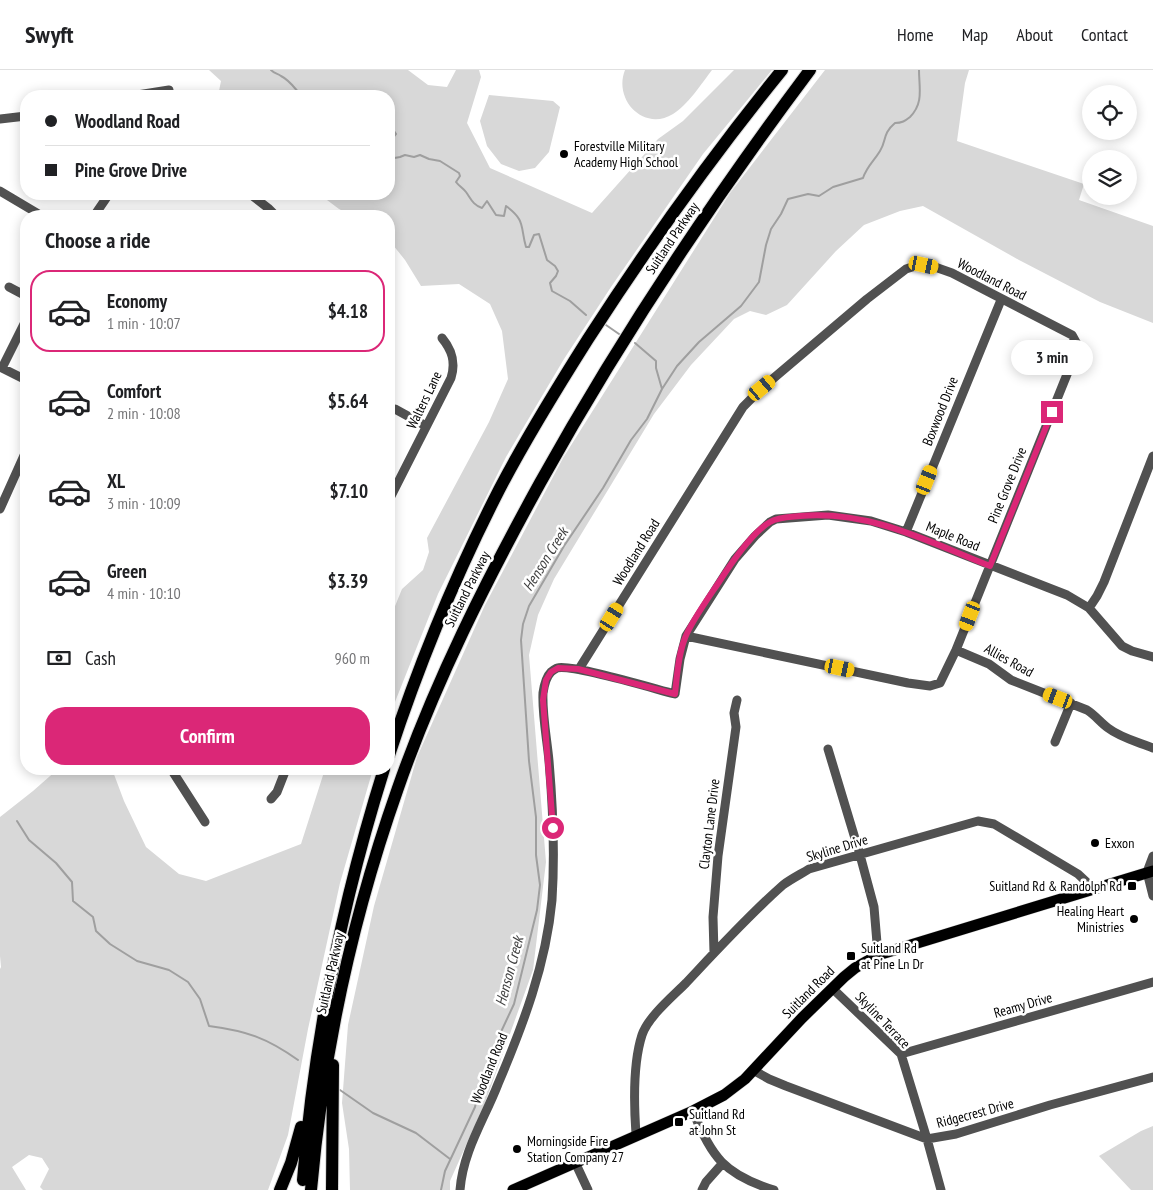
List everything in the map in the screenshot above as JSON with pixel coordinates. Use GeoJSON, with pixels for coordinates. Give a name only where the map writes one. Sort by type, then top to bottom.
{"type":"FeatureCollection","features":[{"type":"Feature","properties":{"kind":"highway","name":"Suitland Parkway"},"geometry":{"type":"LineString","coordinates":[[395,738],[417,674],[451,591],[480,528],[521,449],[560,384],[640,261],[715,156],[782,70]]}},
{"type":"Feature","properties":{"kind":"highway","name":"Suitland Parkway"},"geometry":{"type":"LineString","coordinates":[[311,1190],[321,1101],[340,991],[364,893],[398,787],[433,696],[478,600],[550,466],[622,343],[708,211],[810,70]]}},
{"type":"Feature","properties":{"kind":"highway","name":"Suitland Parkway"},"geometry":{"type":"LineString","coordinates":[[302,1190],[307,1130],[318,1046],[330,978],[344,911],[382,775]]}},
{"type":"Feature","properties":{"kind":"highway"},"geometry":{"type":"LineString","coordinates":[[332,1190],[333,1066],[340,991]]}},
{"type":"Feature","properties":{"kind":"highway"},"geometry":{"type":"LineString","coordinates":[[280,1190],[297,1145],[308,1080],[318,1046]]}},
{"type":"Feature","properties":{"kind":"main road","name":"Suitland Road"},"geometry":{"type":"LineString","coordinates":[[513,1190],[724,1095],[745,1079],[832,988],[855,968],[878,954],[1150,872]]}},
{"type":"Feature","properties":{"kind":"street"},"geometry":{"type":"LineString","coordinates":[[0,119],[20,117]]}},
{"type":"Feature","properties":{"kind":"street"},"geometry":{"type":"LineString","coordinates":[[0,191],[32,210]]}},
{"type":"Feature","properties":{"kind":"street"},"geometry":{"type":"LineString","coordinates":[[258,200],[270,210]]}},
{"type":"Feature","properties":{"kind":"street","name":"Woodland Road"},"geometry":{"type":"LineString","coordinates":[[460,1190],[464,1165],[471,1143],[498,1085],[531,1001],[543,956],[551,903],[554,859],[543,700],[544,686],[551,672],[558,668],[578,669],[735,418],[750,398],[867,299],[906,269],[924,265],[952,273],[1072,335],[1077,344],[1076,349],[1061,389]]}},
{"type":"Feature","properties":{"kind":"street"},"geometry":{"type":"LineString","coordinates":[[9,287],[20,293]]}},
{"type":"Feature","properties":{"kind":"street","name":"Boxwood Drive"},"geometry":{"type":"LineString","coordinates":[[906,532],[1001,300]]}},
{"type":"Feature","properties":{"kind":"street"},"geometry":{"type":"LineString","coordinates":[[20,331],[1,367],[20,377]]}},
{"type":"Feature","properties":{"kind":"street","name":"Walters Lane"},"geometry":{"type":"LineString","coordinates":[[395,480],[447,388],[454,370],[452,355],[442,338]]}},
{"type":"Feature","properties":{"kind":"street","name":"Pine Grove Drive"},"geometry":{"type":"LineString","coordinates":[[686,636],[908,683],[930,686],[940,683],[956,650],[1061,389]]}},
{"type":"Feature","properties":{"kind":"street"},"geometry":{"type":"LineString","coordinates":[[395,409],[426,426]]}},
{"type":"Feature","properties":{"kind":"street"},"geometry":{"type":"LineString","coordinates":[[1089,608],[1098,596],[1104,582],[1153,456]]}},
{"type":"Feature","properties":{"kind":"street"},"geometry":{"type":"LineString","coordinates":[[0,510],[20,465]]}},
{"type":"Feature","properties":{"kind":"street","name":"Maple Road"},"geometry":{"type":"LineString","coordinates":[[578,669],[675,694],[680,659],[686,636],[735,559],[770,522],[788,517],[828,515],[871,521],[906,532],[1067,595],[1089,608],[1122,646],[1153,657]]}},
{"type":"Feature","properties":{"kind":"street","name":"Allies Road"},"geometry":{"type":"LineString","coordinates":[[956,650],[989,664],[1011,680],[1094,714],[1109,729],[1153,748]]}},
{"type":"Feature","properties":{"kind":"street","name":"Clayton Lane Drive"},"geometry":{"type":"LineString","coordinates":[[714,954],[713,917],[718,856],[736,727],[734,713],[737,700]]}},
{"type":"Feature","properties":{"kind":"street"},"geometry":{"type":"LineString","coordinates":[[1056,742],[1071,703]]}},
{"type":"Feature","properties":{"kind":"street"},"geometry":{"type":"LineString","coordinates":[[828,749],[874,907],[878,954]]}},
{"type":"Feature","properties":{"kind":"street"},"geometry":{"type":"LineString","coordinates":[[176,775],[205,822]]}},
{"type":"Feature","properties":{"kind":"street"},"geometry":{"type":"LineString","coordinates":[[271,799],[277,792],[284,775]]}},
{"type":"Feature","properties":{"kind":"street","name":"Skyline Drive"},"geometry":{"type":"LineString","coordinates":[[636,1134],[634,1111],[639,1053],[644,1032],[652,1018],[785,884],[809,869],[971,822],[986,822],[994,824],[1078,874],[1094,888]]}},
{"type":"Feature","properties":{"kind":"street"},"geometry":{"type":"LineString","coordinates":[[1153,856],[1150,872],[1153,896]]}},
{"type":"Feature","properties":{"kind":"street","name":"Reamy Drive"},"geometry":{"type":"LineString","coordinates":[[901,1054],[1153,982]]}},
{"type":"Feature","properties":{"kind":"street","name":"Skyline Terrace"},"geometry":{"type":"LineString","coordinates":[[832,988],[901,1054],[941,1190]]}},
{"type":"Feature","properties":{"kind":"street","name":"Ridgecrest Drive"},"geometry":{"type":"LineString","coordinates":[[753,1070],[786,1086],[927,1139],[956,1134],[1050,1105],[1153,1077]]}},
{"type":"Feature","properties":{"kind":"street"},"geometry":{"type":"LineString","coordinates":[[692,1111],[703,1137],[722,1164],[743,1177],[774,1190]]}},
{"type":"Feature","properties":{"kind":"street"},"geometry":{"type":"LineString","coordinates":[[575,1162],[588,1190]]}},
{"type":"Feature","properties":{"kind":"street"},"geometry":{"type":"LineString","coordinates":[[702,1190],[706,1182],[722,1164]]}},
{"type":"Feature","properties":{"kind":"shaded area"},"geometry":{"type":"Polygon","coordinates":[[[209,70],[408,70],[428,85],[447,87],[456,70],[479,70],[481,77],[467,123],[490,168],[592,213],[658,139],[683,121],[734,70],[772,70],[703,154],[611,287],[564,359],[506,457],[438,594],[395,702],[395,606],[402,589],[423,570],[429,552],[427,538],[489,422],[508,379],[502,331],[490,304],[459,284],[421,286],[395,248],[395,210],[341,210],[327,200],[395,200],[395,90],[219,90],[221,81],[209,70]]]}},
{"type":"Feature","properties":{"kind":"shaded area"},"geometry":{"type":"Polygon","coordinates":[[[625,70],[712,70],[684,106],[662,119],[652,119],[642,116],[627,102],[623,92],[622,81],[625,70]]]}},
{"type":"Feature","properties":{"kind":"shaded area"},"geometry":{"type":"Polygon","coordinates":[[[825,70],[969,70],[965,83],[957,141],[1082,183],[1079,200],[1082,201],[1082,205],[1093,205],[1153,226],[1153,323],[1100,302],[1019,260],[923,206],[900,211],[864,225],[836,251],[787,305],[766,315],[750,311],[734,319],[691,365],[654,414],[554,579],[538,615],[529,655],[546,862],[533,970],[485,1103],[450,1181],[450,1190],[350,1190],[349,1149],[342,1103],[348,1025],[374,906],[417,757],[485,605],[563,458],[730,193],[825,70]]]}},
{"type":"Feature","properties":{"kind":"shaded area"},"geometry":{"type":"Polygon","coordinates":[[[489,95],[553,101],[560,107],[549,152],[535,168],[519,171],[501,164],[487,146],[480,121],[489,95]]]}},
{"type":"Feature","properties":{"kind":"shaded area"},"geometry":{"type":"Polygon","coordinates":[[[51,775],[114,775],[124,801],[146,847],[179,874],[206,881],[301,844],[323,775],[371,775],[340,883],[308,1029],[288,1135],[268,1190],[43,1190],[40,1187],[49,1169],[42,1158],[29,1155],[12,1167],[26,1190],[0,1190],[0,817],[51,775]]]}},
{"type":"Feature","properties":{"kind":"shaded area"},"geometry":{"type":"Polygon","coordinates":[[[1153,1126],[1153,1190],[1131,1190],[1099,1156],[1153,1126]]]}},
{"type":"Feature","properties":{"kind":"waterway"},"geometry":{"type":"LineString","coordinates":[[271,70],[286,79],[297,90]]}},
{"type":"Feature","properties":{"kind":"waterway","name":"Henson Creek"},"geometry":{"type":"LineString","coordinates":[[441,1190],[445,1171],[475,1107],[479,1089],[500,1034],[514,1004],[537,910],[540,885],[536,855],[536,817],[529,761],[521,640],[523,624],[529,606],[564,546],[603,488],[631,440],[647,419],[662,389],[677,366],[699,342],[741,306],[759,282],[771,229],[788,199],[808,194],[819,196],[833,187],[863,178],[866,170],[878,155],[888,130],[895,123],[903,122],[914,112],[920,95],[919,70]]}},
{"type":"Feature","properties":{"kind":"waterway"},"geometry":{"type":"LineString","coordinates":[[395,158],[405,155],[414,157],[420,155],[440,161],[459,173],[460,176],[456,182],[476,205],[482,208],[487,201],[496,215],[504,216],[506,206],[520,220],[526,247],[529,247],[534,235],[539,234],[547,260],[558,271],[550,283],[552,291],[570,301],[586,315]]}},
{"type":"Feature","properties":{"kind":"waterway"},"geometry":{"type":"LineString","coordinates":[[606,325],[619,334]]}},
{"type":"Feature","properties":{"kind":"waterway"},"geometry":{"type":"LineString","coordinates":[[635,343],[656,361],[662,389]]}},
{"type":"Feature","properties":{"kind":"waterway"},"geometry":{"type":"LineString","coordinates":[[17,821],[29,840],[56,863],[72,882],[73,901],[93,917],[96,931],[110,944],[137,961],[169,970],[188,982],[200,999],[209,1026],[246,1033],[276,1046],[298,1060]]}},
{"type":"Feature","properties":{"kind":"waterway"},"geometry":{"type":"LineString","coordinates":[[340,1090],[373,1113],[416,1133],[450,1159]]}},
{"type":"Feature","properties":{"kind":"place","name":"Forestville Military Academy High School"},"geometry":{"type":"Point","coordinates":[564,154]}},
{"type":"Feature","properties":{"kind":"place","name":"Exxon"},"geometry":{"type":"Point","coordinates":[1095,843]}},
{"type":"Feature","properties":{"kind":"place","name":"Suitland Rd & Randolph Rd"},"geometry":{"type":"Point","coordinates":[1132,886]}},
{"type":"Feature","properties":{"kind":"place","name":"Healing Heart Ministries"},"geometry":{"type":"Point","coordinates":[1134,919]}},
{"type":"Feature","properties":{"kind":"place","name":"Suitland Rd at Pine Ln Dr"},"geometry":{"type":"Point","coordinates":[851,956]}},
{"type":"Feature","properties":{"kind":"place","name":"Suitland Rd at John St"},"geometry":{"type":"Point","coordinates":[679,1122]}},
{"type":"Feature","properties":{"kind":"place","name":"Morningside Fire Station Company 27"},"geometry":{"type":"Point","coordinates":[517,1149]}},
{"type":"Feature","properties":{"kind":"route"},"geometry":{"type":"LineString","coordinates":[[553,828],[543,700],[544,686],[551,672],[558,668],[578,669],[675,694],[676,677],[686,636],[735,559],[762,529],[776,519],[828,515],[871,521],[906,532],[990,566],[1052,412]]}}]}
